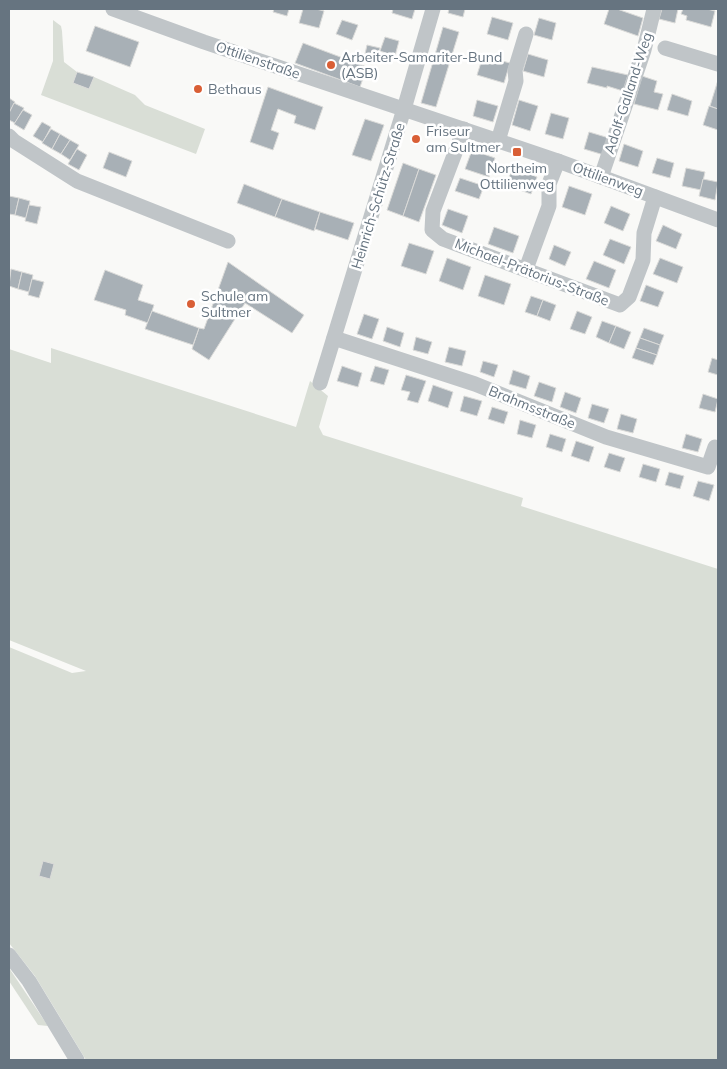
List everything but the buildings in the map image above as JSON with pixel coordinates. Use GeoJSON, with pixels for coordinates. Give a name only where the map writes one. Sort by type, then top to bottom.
{"type":"FeatureCollection","features":[{"type":"Feature","properties":{"kind":"street","name":"Ottilienstraße"},"geometry":{"type":"LineString","coordinates":[[113,9],[204,42],[404,109]]}},
{"type":"Feature","properties":{"kind":"street","name":"Heinrich-Schütz-Straße"},"geometry":{"type":"LineString","coordinates":[[320,383],[433,9]]}},
{"type":"Feature","properties":{"kind":"street","name":"Adolf-Galland-Weg"},"geometry":{"type":"LineString","coordinates":[[601,177],[644,50],[654,9]]}},
{"type":"Feature","properties":{"kind":"street"},"geometry":{"type":"LineString","coordinates":[[498,141],[516,80],[515,70],[526,34]]}},
{"type":"Feature","properties":{"kind":"street"},"geometry":{"type":"LineString","coordinates":[[665,48],[718,64]]}},
{"type":"Feature","properties":{"kind":"street","name":"Ottilienweg"},"geometry":{"type":"LineString","coordinates":[[404,109],[558,161],[718,220]]}},
{"type":"Feature","properties":{"kind":"street","name":"Michael-Prätorius-Straße"},"geometry":{"type":"LineString","coordinates":[[464,129],[433,211],[432,230],[443,238],[620,305],[629,297],[643,260],[644,233],[655,197]]}},
{"type":"Feature","properties":{"kind":"street"},"geometry":{"type":"LineString","coordinates":[[9,136],[77,181],[228,241]]}},
{"type":"Feature","properties":{"kind":"street"},"geometry":{"type":"LineString","coordinates":[[526,269],[549,206],[549,184],[558,161]]}},
{"type":"Feature","properties":{"kind":"street","name":"Brahmsstraße"},"geometry":{"type":"LineString","coordinates":[[334,338],[475,384],[606,437],[708,467],[717,444]]}},
{"type":"Feature","properties":{"kind":"street"},"geometry":{"type":"LineString","coordinates":[[9,955],[29,981],[77,1060]]}},
{"type":"Feature","properties":{"kind":"shaded area"},"geometry":{"type":"Polygon","coordinates":[[[53,20],[61,26],[64,62],[77,72],[74,83],[89,89],[94,77],[135,95],[145,105],[205,129],[196,154],[41,95],[53,61],[53,20]]]}},
{"type":"Feature","properties":{"kind":"shaded area"},"geometry":{"type":"Polygon","coordinates":[[[51,348],[296,427],[310,381],[328,396],[319,427],[323,435],[523,498],[521,506],[718,569],[718,1060],[86,1060],[35,976],[9,943],[9,647],[72,673],[86,671],[9,640],[9,349],[51,363],[51,348]]]}},
{"type":"Feature","properties":{"kind":"shaded area"},"geometry":{"type":"Polygon","coordinates":[[[9,968],[48,1026],[38,1025],[9,981],[9,968]]]}},
{"type":"Feature","properties":{"kind":"place","name":"Arbeiter-Samariter-Bund (ASB)"},"geometry":{"type":"Point","coordinates":[331,65]}},
{"type":"Feature","properties":{"kind":"place","name":"Bethaus"},"geometry":{"type":"Point","coordinates":[198,89]}},
{"type":"Feature","properties":{"kind":"place","name":"Friseur am Sultmer"},"geometry":{"type":"Point","coordinates":[416,139]}},
{"type":"Feature","properties":{"kind":"place","name":"Northeim Ottilienweg"},"geometry":{"type":"Point","coordinates":[517,152]}},
{"type":"Feature","properties":{"kind":"place","name":"Schule am Sultmer"},"geometry":{"type":"Point","coordinates":[191,304]}}]}
